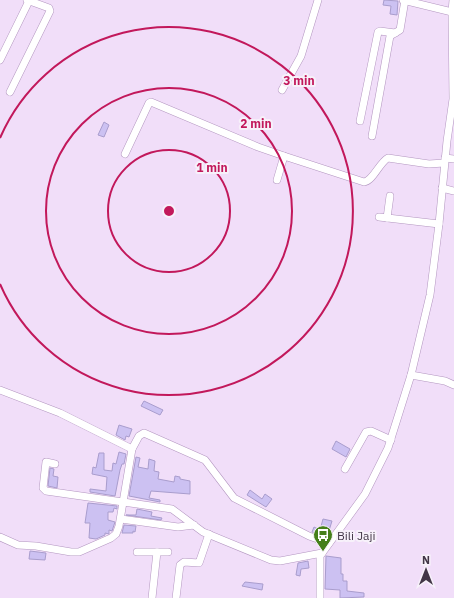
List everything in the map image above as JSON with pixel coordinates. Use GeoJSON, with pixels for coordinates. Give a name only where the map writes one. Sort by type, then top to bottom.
{"type":"FeatureCollection","features":[{"type":"Feature","properties":{"kind":"street"},"geometry":{"type":"LineString","coordinates":[[0,60],[28,0],[48,8],[50,11],[10,92]]}},
{"type":"Feature","properties":{"kind":"street"},"geometry":{"type":"LineString","coordinates":[[282,90],[301,56],[318,0]]}},
{"type":"Feature","properties":{"kind":"street"},"geometry":{"type":"LineString","coordinates":[[320,598],[320,556],[365,494],[391,440],[411,375],[430,295],[453,99],[453,6],[404,0],[400,30],[390,36],[372,136]]}},
{"type":"Feature","properties":{"kind":"street"},"geometry":{"type":"LineString","coordinates":[[360,121],[378,32],[394,33]]}},
{"type":"Feature","properties":{"kind":"street"},"geometry":{"type":"LineString","coordinates":[[125,154],[146,106],[151,102],[252,144],[364,182],[370,180],[383,161],[388,158],[429,164],[454,159]]}},
{"type":"Feature","properties":{"kind":"street"},"geometry":{"type":"LineString","coordinates":[[277,180],[284,156]]}},
{"type":"Feature","properties":{"kind":"street"},"geometry":{"type":"LineString","coordinates":[[442,188],[454,191]]}},
{"type":"Feature","properties":{"kind":"street"},"geometry":{"type":"LineString","coordinates":[[387,218],[390,196]]}},
{"type":"Feature","properties":{"kind":"street"},"geometry":{"type":"LineString","coordinates":[[379,217],[439,224]]}},
{"type":"Feature","properties":{"kind":"street"},"geometry":{"type":"LineString","coordinates":[[411,375],[445,381],[454,385]]}},
{"type":"Feature","properties":{"kind":"street"},"geometry":{"type":"LineString","coordinates":[[0,390],[60,413],[132,449]]}},
{"type":"Feature","properties":{"kind":"street"},"geometry":{"type":"LineString","coordinates":[[345,469],[366,432],[371,431],[391,440]]}},
{"type":"Feature","properties":{"kind":"street"},"geometry":{"type":"LineString","coordinates":[[0,537],[18,545],[36,546],[71,552],[79,552],[111,538],[119,530],[132,449],[139,436],[144,433],[199,457],[216,472],[234,498],[309,536],[329,543]]}},
{"type":"Feature","properties":{"kind":"street"},"geometry":{"type":"LineString","coordinates":[[55,464],[46,462],[43,488],[46,490],[172,508],[208,534],[271,560],[280,561],[322,553]]}},
{"type":"Feature","properties":{"kind":"street"},"geometry":{"type":"LineString","coordinates":[[121,519],[178,527],[194,525]]}},
{"type":"Feature","properties":{"kind":"street"},"geometry":{"type":"LineString","coordinates":[[176,598],[180,564],[184,562],[199,563],[208,534]]}},
{"type":"Feature","properties":{"kind":"street"},"geometry":{"type":"LineString","coordinates":[[137,552],[168,552]]}},
{"type":"Feature","properties":{"kind":"street"},"geometry":{"type":"LineString","coordinates":[[152,598],[157,552]]}},
{"type":"Feature","properties":{"kind":"building"},"geometry":{"type":"Polygon","coordinates":[[[384,0],[398,1],[397,15],[390,14],[391,6],[383,5],[384,0]]]}},
{"type":"Feature","properties":{"kind":"building"},"geometry":{"type":"Polygon","coordinates":[[[104,122],[109,125],[104,137],[98,135],[104,122]]]}},
{"type":"Feature","properties":{"kind":"building"},"geometry":{"type":"Polygon","coordinates":[[[144,401],[163,410],[160,415],[141,406],[144,401]]]}},
{"type":"Feature","properties":{"kind":"building"},"geometry":{"type":"Polygon","coordinates":[[[119,425],[132,429],[129,437],[126,436],[125,440],[116,435],[119,425]]]}},
{"type":"Feature","properties":{"kind":"building"},"geometry":{"type":"Polygon","coordinates":[[[336,441],[350,449],[346,457],[332,449],[336,441]]]}},
{"type":"Feature","properties":{"kind":"building"},"geometry":{"type":"Polygon","coordinates":[[[119,452],[126,454],[124,464],[122,464],[120,470],[115,496],[90,492],[90,489],[106,491],[107,477],[92,474],[93,467],[96,468],[99,453],[104,453],[104,470],[112,471],[113,463],[116,464],[119,452]]]}},
{"type":"Feature","properties":{"kind":"building"},"geometry":{"type":"Polygon","coordinates":[[[136,457],[140,458],[138,467],[148,469],[149,459],[155,461],[154,471],[159,472],[158,479],[174,482],[175,476],[180,477],[180,479],[190,481],[190,494],[151,491],[149,498],[160,500],[160,502],[129,496],[136,457]]]}},
{"type":"Feature","properties":{"kind":"building"},"geometry":{"type":"Polygon","coordinates":[[[50,468],[54,469],[53,476],[58,477],[57,488],[48,486],[50,468]]]}},
{"type":"Feature","properties":{"kind":"building"},"geometry":{"type":"Polygon","coordinates":[[[250,490],[262,499],[265,494],[272,499],[266,507],[247,495],[250,490]]]}},
{"type":"Feature","properties":{"kind":"building"},"geometry":{"type":"Polygon","coordinates":[[[88,503],[117,506],[117,509],[114,508],[113,512],[108,512],[108,520],[115,522],[112,531],[109,530],[109,534],[105,533],[105,535],[96,539],[89,538],[90,523],[85,523],[88,503]]]}},
{"type":"Feature","properties":{"kind":"building"},"geometry":{"type":"Polygon","coordinates":[[[137,509],[152,512],[151,516],[162,518],[161,520],[126,515],[136,515],[137,509]]]}},
{"type":"Feature","properties":{"kind":"building"},"geometry":{"type":"Polygon","coordinates":[[[323,519],[332,521],[327,537],[312,532],[314,527],[320,530],[323,519]]]}},
{"type":"Feature","properties":{"kind":"building"},"geometry":{"type":"Polygon","coordinates":[[[124,525],[136,526],[135,532],[122,533],[124,525]]]}},
{"type":"Feature","properties":{"kind":"building"},"geometry":{"type":"Polygon","coordinates":[[[30,551],[46,553],[45,560],[29,559],[30,551]]]}},
{"type":"Feature","properties":{"kind":"building"},"geometry":{"type":"Polygon","coordinates":[[[326,556],[341,558],[341,574],[343,574],[343,581],[347,581],[347,591],[364,593],[364,597],[340,598],[340,590],[325,589],[326,556]]]}},
{"type":"Feature","properties":{"kind":"building"},"geometry":{"type":"Polygon","coordinates":[[[308,561],[309,568],[301,569],[300,576],[296,575],[298,563],[308,561]]]}},
{"type":"Feature","properties":{"kind":"building"},"geometry":{"type":"Polygon","coordinates":[[[245,582],[263,584],[262,590],[242,586],[245,582]]]}},
{"type":"Feature","properties":{"kind":"place","name":"Bili Jaji"},"geometry":{"type":"Point","coordinates":[323,552]}}]}
